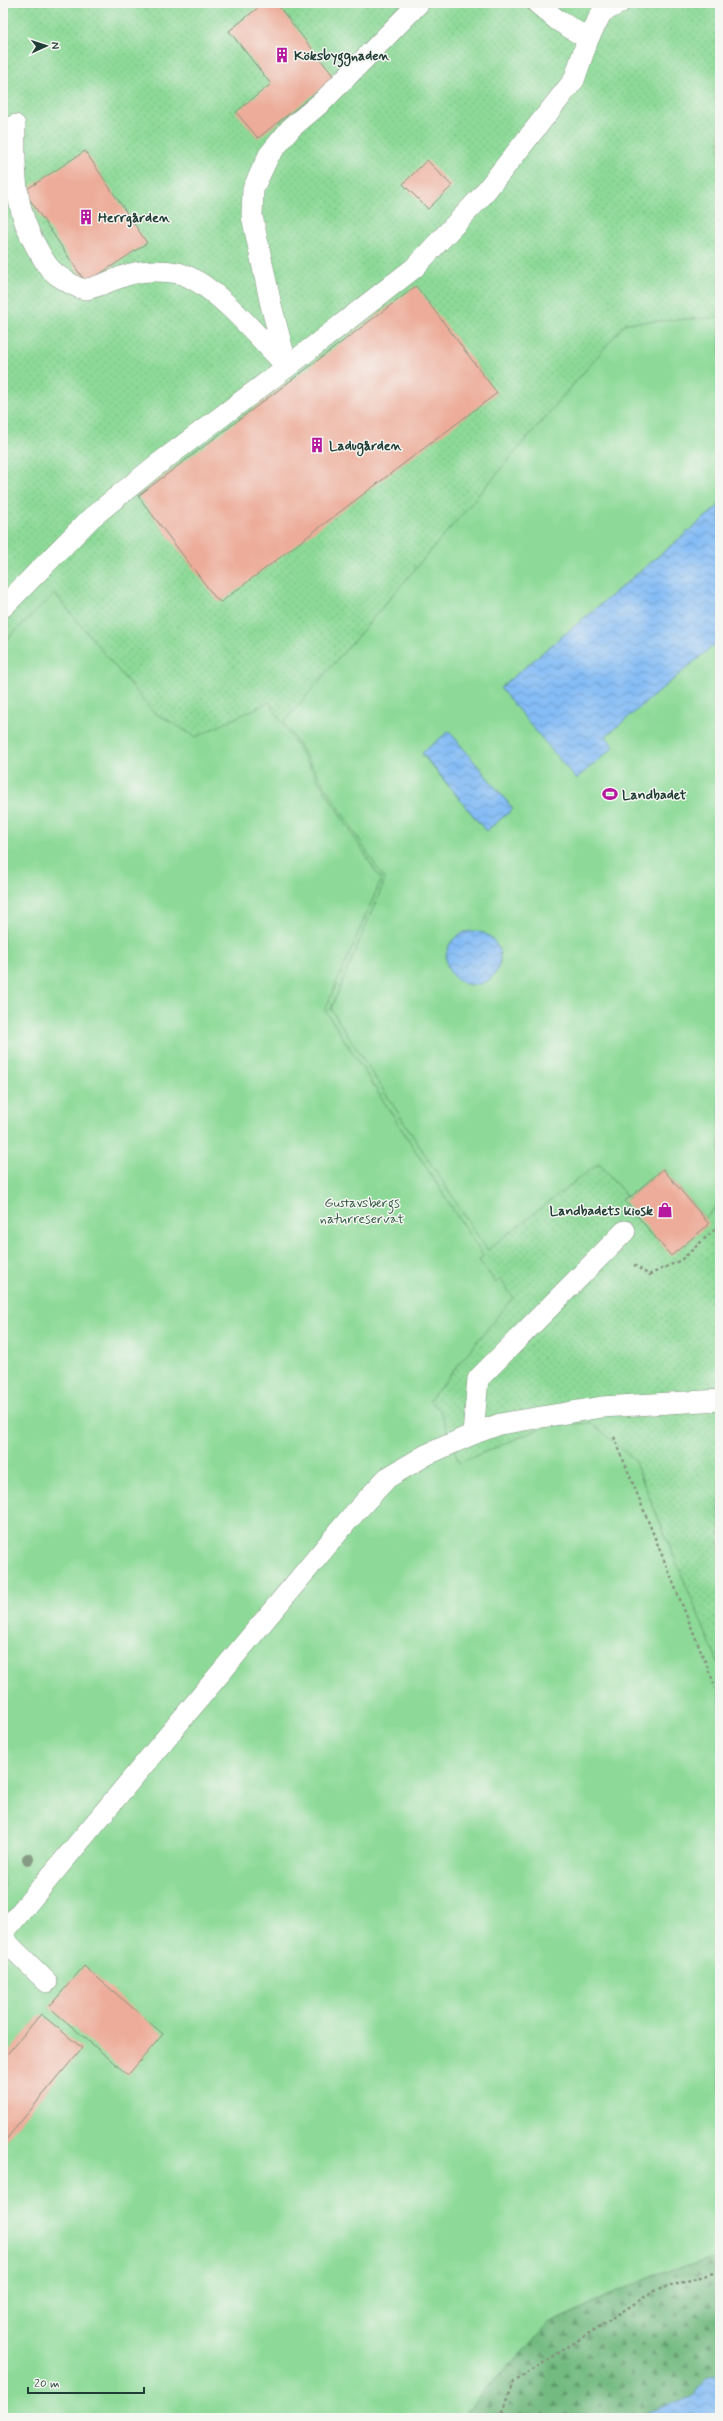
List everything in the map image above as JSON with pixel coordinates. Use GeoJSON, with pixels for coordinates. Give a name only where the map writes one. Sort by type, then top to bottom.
{"type":"FeatureCollection","features":[{"type":"Feature","properties":{"kind":"lane"},"geometry":{"type":"LineString","coordinates":[[288,367],[271,305],[252,216],[253,189],[269,155],[291,128],[323,101],[420,3]]}},
{"type":"Feature","properties":{"kind":"lane"},"geometry":{"type":"LineString","coordinates":[[537,3],[556,19],[588,39]]}},
{"type":"Feature","properties":{"kind":"lane"},"geometry":{"type":"LineString","coordinates":[[3,607],[91,518],[154,467],[288,367],[414,268],[480,198],[574,80],[588,39],[602,12],[620,3]]}},
{"type":"Feature","properties":{"kind":"lane"},"geometry":{"type":"LineString","coordinates":[[3,141],[15,124],[15,188],[20,213],[34,244],[50,271],[71,284],[86,289],[129,274],[156,271],[179,273],[198,281],[218,297],[288,367]]}},
{"type":"Feature","properties":{"kind":"lane"},"geometry":{"type":"LineString","coordinates":[[473,1434],[478,1379],[625,1231]]}},
{"type":"Feature","properties":{"kind":"lane"},"geometry":{"type":"LineString","coordinates":[[3,1933],[350,1518],[387,1478],[426,1455],[473,1434],[500,1424],[602,1407],[720,1400]]}},
{"type":"Feature","properties":{"kind":"lane"},"geometry":{"type":"LineString","coordinates":[[3,1939],[47,1982]]}},
{"type":"Feature","properties":{"kind":"path"},"geometry":{"type":"LineString","coordinates":[[608,1248],[649,1275],[681,1260],[720,1225]]}},
{"type":"Feature","properties":{"kind":"path"},"geometry":{"type":"LineString","coordinates":[[602,1407],[720,1698]]}},
{"type":"Feature","properties":{"kind":"path"},"geometry":{"type":"LineString","coordinates":[[501,2418],[514,2382],[654,2291],[720,2271]]}},
{"type":"Feature","properties":{"kind":"green space","name":"Gustavsbergs naturreservat"},"geometry":{"type":"Polygon","coordinates":[[[3,3],[720,3],[720,2418],[3,2418],[3,3]]]}},
{"type":"Feature","properties":{"kind":"green space","name":"Landbadet"},"geometry":{"type":"Polygon","coordinates":[[[720,317],[720,505],[500,688],[614,747],[605,736],[720,640],[720,1201],[705,1219],[663,1169],[628,1198],[599,1163],[487,1250],[331,1009],[385,880],[284,722],[626,323],[720,317]],[[449,731],[422,754],[486,831],[513,809],[449,731]],[[464,932],[451,943],[448,967],[459,981],[467,984],[499,950],[489,936],[464,932]]]}},
{"type":"Feature","properties":{"kind":"green space"},"geometry":{"type":"Polygon","coordinates":[[[55,594],[152,711],[196,737],[269,702],[381,880],[325,1010],[483,1256],[479,1260],[496,1283],[500,1279],[513,1297],[429,1401],[440,1410],[459,1463],[549,1425],[592,1423],[634,1460],[720,1667],[720,2256],[649,2277],[548,2324],[486,2389],[461,2418],[3,2418],[3,643],[55,594]]]}},
{"type":"Feature","properties":{"kind":"green space"},"geometry":{"type":"Polygon","coordinates":[[[720,2256],[720,2418],[461,2418],[486,2389],[548,2324],[649,2277],[720,2256]]]}},
{"type":"Feature","properties":{"kind":"water"},"geometry":{"type":"Polygon","coordinates":[[[720,505],[720,640],[606,736],[614,747],[576,779],[500,688],[720,505]]]}},
{"type":"Feature","properties":{"kind":"water"},"geometry":{"type":"Polygon","coordinates":[[[449,731],[513,809],[486,831],[422,753],[449,731]]]}},
{"type":"Feature","properties":{"kind":"water"},"geometry":{"type":"Polygon","coordinates":[[[473,931],[483,933],[492,939],[498,948],[500,958],[498,968],[492,977],[483,983],[473,985],[463,983],[454,977],[448,968],[446,958],[448,948],[454,939],[463,933],[473,931]]]}},
{"type":"Feature","properties":{"kind":"water"},"geometry":{"type":"Polygon","coordinates":[[[720,2374],[719,2418],[631,2418],[692,2397],[710,2376],[720,2374]]]}},
{"type":"Feature","properties":{"kind":"building","name":"Köksbyggnaden"},"geometry":{"type":"Polygon","coordinates":[[[264,3],[276,3],[335,78],[258,138],[236,112],[271,84],[229,31],[264,3]]]}},
{"type":"Feature","properties":{"kind":"building","name":"Herrgården"},"geometry":{"type":"Polygon","coordinates":[[[85,151],[147,243],[86,283],[24,191],[85,151]]]}},
{"type":"Feature","properties":{"kind":"building"},"geometry":{"type":"Polygon","coordinates":[[[427,160],[452,186],[428,209],[403,184],[427,160]]]}},
{"type":"Feature","properties":{"kind":"building","name":"Ladugården"},"geometry":{"type":"Polygon","coordinates":[[[416,286],[497,393],[221,602],[217,600],[138,496],[416,286]]]}},
{"type":"Feature","properties":{"kind":"building","name":"Landbadets kiosk"},"geometry":{"type":"Polygon","coordinates":[[[663,1169],[709,1224],[671,1256],[625,1201],[663,1169]]]}},
{"type":"Feature","properties":{"kind":"building"},"geometry":{"type":"Polygon","coordinates":[[[84,1966],[163,2034],[128,2075],[49,2007],[84,1966]]]}},
{"type":"Feature","properties":{"kind":"building"},"geometry":{"type":"Polygon","coordinates":[[[41,2014],[82,2048],[3,2143],[3,2059],[41,2014]]]}},
{"type":"Feature","properties":{"kind":"place","name":"Köksbyggnaden"},"geometry":{"type":"Point","coordinates":[282,55]}},
{"type":"Feature","properties":{"kind":"place","name":"Herrgården"},"geometry":{"type":"Point","coordinates":[86,217]}},
{"type":"Feature","properties":{"kind":"place","name":"Ladugården"},"geometry":{"type":"Point","coordinates":[317,445]}},
{"type":"Feature","properties":{"kind":"place","name":"Landbadet"},"geometry":{"type":"Point","coordinates":[610,794]}},
{"type":"Feature","properties":{"kind":"place","name":"Landbadets kiosk"},"geometry":{"type":"Point","coordinates":[665,1210]}}]}
